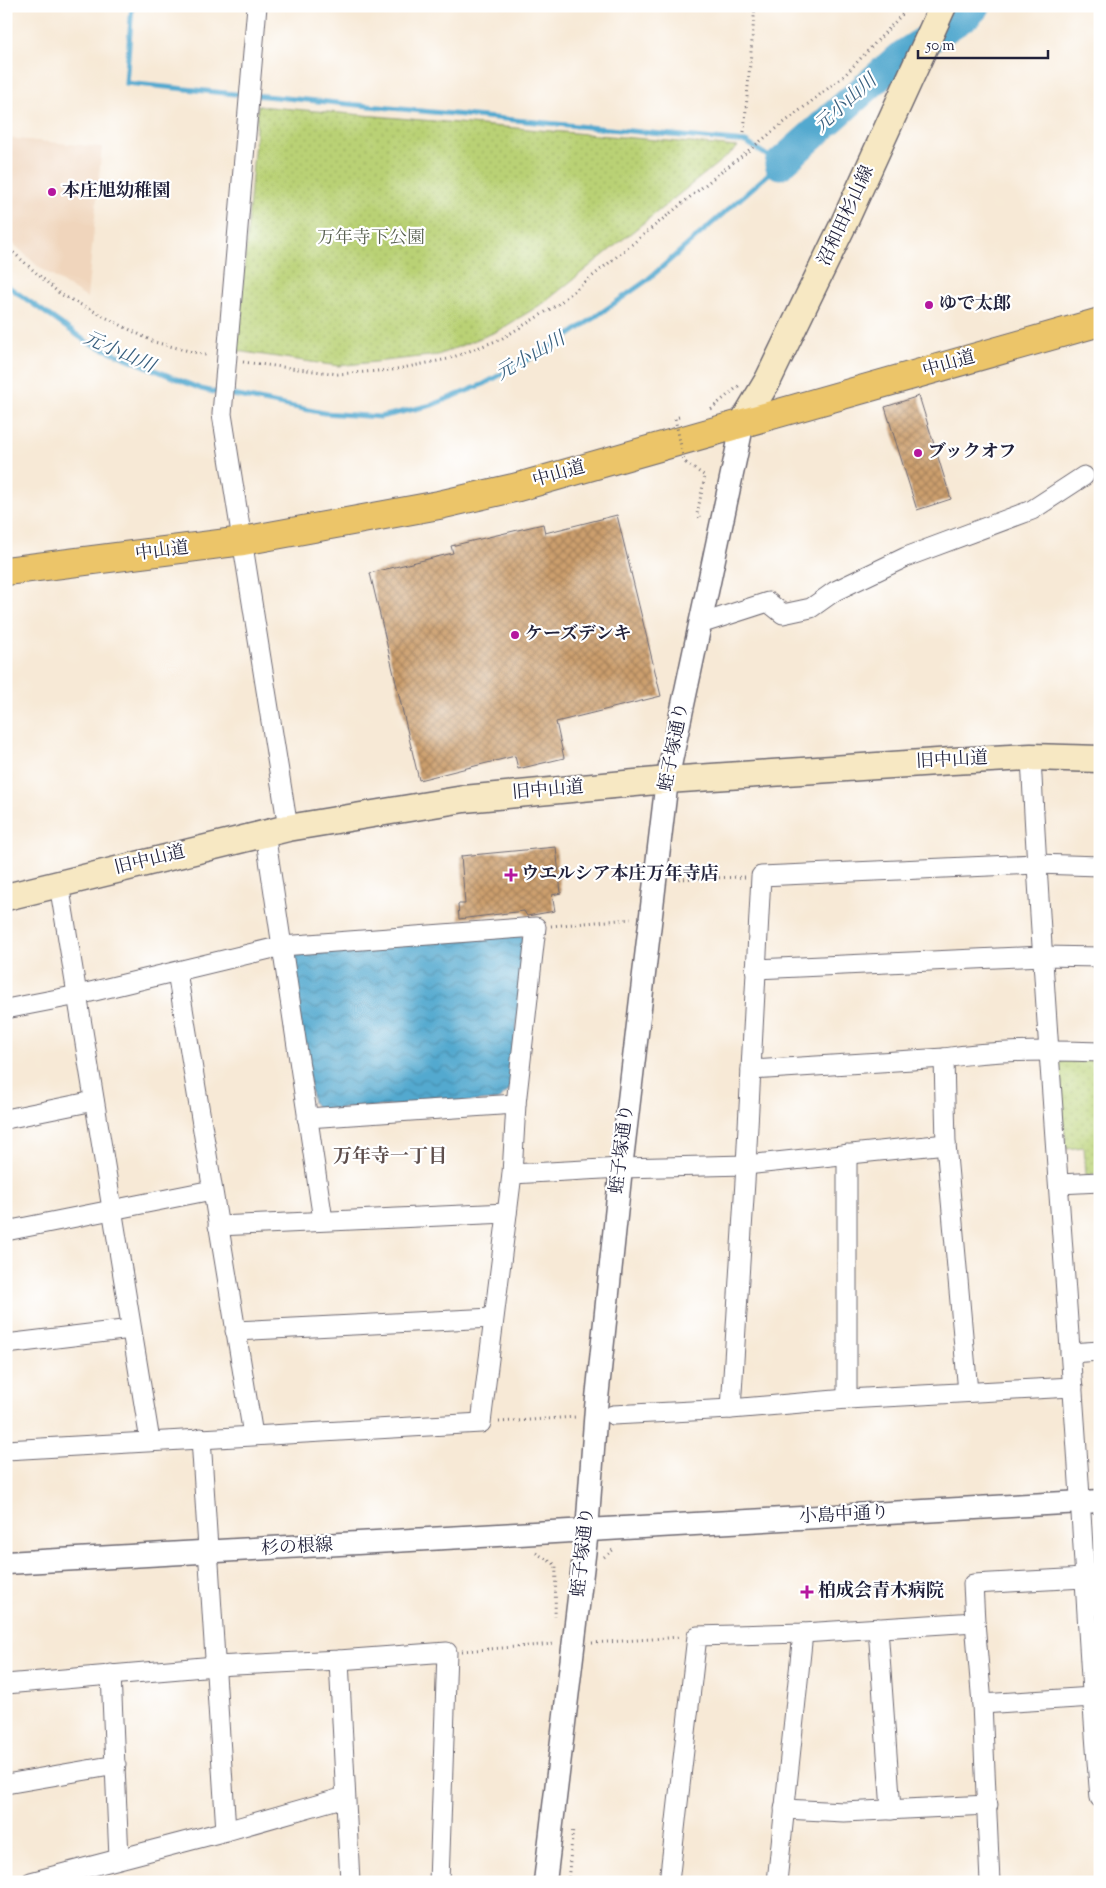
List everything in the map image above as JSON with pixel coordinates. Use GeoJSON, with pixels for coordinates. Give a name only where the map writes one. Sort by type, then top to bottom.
{"type":"FeatureCollection","features":[{"type":"Feature","properties":{"kind":"highway","name":"中山道"},"geometry":{"type":"LineString","coordinates":[[6,571],[243,541],[439,505],[510,489],[1100,322]]}},
{"type":"Feature","properties":{"kind":"main road","name":"沼和田杉山線"},"geometry":{"type":"LineString","coordinates":[[743,422],[768,380],[844,223],[943,6]]}},
{"type":"Feature","properties":{"kind":"main road","name":"旧中山道"},"geometry":{"type":"LineString","coordinates":[[6,897],[277,830],[464,799],[667,780],[1031,757],[1100,759]]}},
{"type":"Feature","properties":{"kind":"street"},"geometry":{"type":"LineString","coordinates":[[257,6],[222,414],[243,541],[277,830],[282,946],[323,1220]]}},
{"type":"Feature","properties":{"kind":"street","name":"蛭子塚通り"},"geometry":{"type":"LineString","coordinates":[[545,1882],[587,1531],[596,1408],[621,1168],[667,780],[743,422]]}},
{"type":"Feature","properties":{"kind":"street"},"geometry":{"type":"LineString","coordinates":[[700,624],[768,602],[783,614],[811,608],[835,591],[906,557],[1032,510],[1084,476]]}},
{"type":"Feature","properties":{"kind":"street"},"geometry":{"type":"LineString","coordinates":[[1031,757],[1048,1050],[1070,1353],[1073,1387],[1090,1501],[1084,1578],[1095,1656],[1093,1697],[1100,1798]]}},
{"type":"Feature","properties":{"kind":"street"},"geometry":{"type":"LineString","coordinates":[[731,1409],[761,876],[1036,864],[1100,866]]}},
{"type":"Feature","properties":{"kind":"street"},"geometry":{"type":"LineString","coordinates":[[59,884],[150,1442]]}},
{"type":"Feature","properties":{"kind":"street"},"geometry":{"type":"LineString","coordinates":[[6,1009],[78,996],[282,946],[536,927],[516,1104],[512,1174],[481,1423],[6,1450]]}},
{"type":"Feature","properties":{"kind":"street"},"geometry":{"type":"LineString","coordinates":[[755,969],[1043,956],[1100,957]]}},
{"type":"Feature","properties":{"kind":"street"},"geometry":{"type":"LineString","coordinates":[[177,972],[253,1435]]}},
{"type":"Feature","properties":{"kind":"street"},"geometry":{"type":"LineString","coordinates":[[751,1070],[1048,1050],[1100,1052]]}},
{"type":"Feature","properties":{"kind":"street"},"geometry":{"type":"LineString","coordinates":[[944,1058],[946,1144],[968,1392]]}},
{"type":"Feature","properties":{"kind":"street"},"geometry":{"type":"LineString","coordinates":[[6,1119],[94,1101]]}},
{"type":"Feature","properties":{"kind":"street"},"geometry":{"type":"LineString","coordinates":[[307,1118],[516,1104]]}},
{"type":"Feature","properties":{"kind":"street"},"geometry":{"type":"LineString","coordinates":[[512,1174],[621,1168],[746,1165],[946,1144]]}},
{"type":"Feature","properties":{"kind":"street"},"geometry":{"type":"LineString","coordinates":[[847,1154],[847,1399]]}},
{"type":"Feature","properties":{"kind":"street"},"geometry":{"type":"LineString","coordinates":[[1059,1184],[1100,1182]]}},
{"type":"Feature","properties":{"kind":"street"},"geometry":{"type":"LineString","coordinates":[[6,1231],[212,1190]]}},
{"type":"Feature","properties":{"kind":"street"},"geometry":{"type":"LineString","coordinates":[[218,1226],[507,1212]]}},
{"type":"Feature","properties":{"kind":"street"},"geometry":{"type":"LineString","coordinates":[[235,1331],[493,1318]]}},
{"type":"Feature","properties":{"kind":"street"},"geometry":{"type":"LineString","coordinates":[[6,1344],[131,1329]]}},
{"type":"Feature","properties":{"kind":"street"},"geometry":{"type":"LineString","coordinates":[[1070,1353],[1100,1351]]}},
{"type":"Feature","properties":{"kind":"street"},"geometry":{"type":"LineString","coordinates":[[613,1415],[731,1409],[847,1399],[1073,1387]]}},
{"type":"Feature","properties":{"kind":"street"},"geometry":{"type":"LineString","coordinates":[[201,1438],[226,1831]]}},
{"type":"Feature","properties":{"kind":"street","name":"小島中通り"},"geometry":{"type":"LineString","coordinates":[[587,1531],[1090,1501]]}},
{"type":"Feature","properties":{"kind":"street","name":"杉の根線"},"geometry":{"type":"LineString","coordinates":[[6,1563],[587,1531]]}},
{"type":"Feature","properties":{"kind":"street"},"geometry":{"type":"LineString","coordinates":[[990,1882],[988,1805],[982,1704],[974,1622],[973,1584],[1084,1578]]}},
{"type":"Feature","properties":{"kind":"street"},"geometry":{"type":"LineString","coordinates":[[669,1882],[697,1636],[803,1633],[974,1622]]}},
{"type":"Feature","properties":{"kind":"street"},"geometry":{"type":"LineString","coordinates":[[878,1628],[892,1810]]}},
{"type":"Feature","properties":{"kind":"street"},"geometry":{"type":"LineString","coordinates":[[777,1882],[803,1633]]}},
{"type":"Feature","properties":{"kind":"street"},"geometry":{"type":"LineString","coordinates":[[6,1684],[215,1666],[447,1652],[439,1882]]}},
{"type":"Feature","properties":{"kind":"street"},"geometry":{"type":"LineString","coordinates":[[339,1660],[350,1882]]}},
{"type":"Feature","properties":{"kind":"street"},"geometry":{"type":"LineString","coordinates":[[111,1674],[119,1858]]}},
{"type":"Feature","properties":{"kind":"street"},"geometry":{"type":"LineString","coordinates":[[982,1704],[1093,1697]]}},
{"type":"Feature","properties":{"kind":"street"},"geometry":{"type":"LineString","coordinates":[[6,1784],[116,1765]]}},
{"type":"Feature","properties":{"kind":"street"},"geometry":{"type":"LineString","coordinates":[[31,1882],[226,1831],[345,1797]]}},
{"type":"Feature","properties":{"kind":"street"},"geometry":{"type":"LineString","coordinates":[[784,1809],[844,1812],[988,1805]]}},
{"type":"Feature","properties":{"kind":"path"},"geometry":{"type":"LineString","coordinates":[[744,132],[755,6]]}},
{"type":"Feature","properties":{"kind":"path"},"geometry":{"type":"LineString","coordinates":[[6,246],[60,294],[154,342],[226,364],[338,374],[392,370],[448,359],[501,339],[558,305],[716,176],[845,75],[910,6]]}},
{"type":"Feature","properties":{"kind":"path"},"geometry":{"type":"LineString","coordinates":[[703,411],[711,409],[738,385]]}},
{"type":"Feature","properties":{"kind":"path"},"geometry":{"type":"LineString","coordinates":[[687,415],[675,418],[684,461],[705,476],[697,514],[701,519]]}},
{"type":"Feature","properties":{"kind":"path"},"geometry":{"type":"LineString","coordinates":[[672,879],[761,876]]}},
{"type":"Feature","properties":{"kind":"path"},"geometry":{"type":"LineString","coordinates":[[536,927],[631,919]]}},
{"type":"Feature","properties":{"kind":"path"},"geometry":{"type":"LineString","coordinates":[[481,1423],[576,1417]]}},
{"type":"Feature","properties":{"kind":"path"},"geometry":{"type":"LineString","coordinates":[[592,1643],[697,1636]]}},
{"type":"Feature","properties":{"kind":"path"},"geometry":{"type":"LineString","coordinates":[[447,1652],[555,1644]]}},
{"type":"Feature","properties":{"kind":"shaded area","name":"本庄旭幼稚園"},"geometry":{"type":"Polygon","coordinates":[[[6,138],[102,147],[87,298],[40,268],[6,237],[6,138]]]}},
{"type":"Feature","properties":{"kind":"green space","name":"万年寺下公園"},"geometry":{"type":"Polygon","coordinates":[[[258,106],[738,147],[545,302],[498,331],[438,355],[338,366],[237,351],[258,106]]]}},
{"type":"Feature","properties":{"kind":"green space"},"geometry":{"type":"Polygon","coordinates":[[[1067,1056],[1100,1058],[1100,1174],[1086,1175],[1084,1147],[1066,1149],[1058,1064],[1067,1056]]]}},
{"type":"Feature","properties":{"kind":"water"},"geometry":{"type":"Polygon","coordinates":[[[519,935],[526,941],[510,1090],[498,1100],[318,1110],[313,1103],[290,959],[296,953],[519,935]]]}},
{"type":"Feature","properties":{"kind":"building","name":"ブックオフ"},"geometry":{"type":"Polygon","coordinates":[[[919,396],[951,499],[917,510],[885,407],[919,396]]]}},
{"type":"Feature","properties":{"kind":"building","name":"ケーズデンキ"},"geometry":{"type":"Polygon","coordinates":[[[617,515],[661,696],[556,722],[564,758],[518,769],[515,756],[419,780],[370,573],[453,553],[451,546],[543,524],[545,533],[617,515]]]}},
{"type":"Feature","properties":{"kind":"building","name":"ウエルシア本庄万年寺店"},"geometry":{"type":"Polygon","coordinates":[[[556,847],[561,893],[552,895],[555,911],[527,916],[524,911],[459,919],[458,904],[465,904],[461,856],[556,847]]]}},
{"type":"Feature","properties":{"kind":"waterway"},"geometry":{"type":"LineString","coordinates":[[132,6],[126,83],[245,95]]}},
{"type":"Feature","properties":{"kind":"waterway","name":"元小山川"},"geometry":{"type":"LineString","coordinates":[[780,164],[899,58],[967,14],[975,6]]}},
{"type":"Feature","properties":{"kind":"waterway","name":"元小山川"},"geometry":{"type":"LineString","coordinates":[[228,394],[324,413],[380,417],[432,405],[484,384],[561,341],[646,281],[780,164],[746,142],[254,95]]}},
{"type":"Feature","properties":{"kind":"waterway","name":"元小山川"},"geometry":{"type":"LineString","coordinates":[[6,285],[87,342],[201,389],[219,393]]}},
{"type":"Feature","properties":{"kind":"place","name":"本庄旭幼稚園"},"geometry":{"type":"Point","coordinates":[52,192]}},
{"type":"Feature","properties":{"kind":"place","name":"ゆで太郎"},"geometry":{"type":"Point","coordinates":[929,305]}},
{"type":"Feature","properties":{"kind":"place","name":"ブックオフ"},"geometry":{"type":"Point","coordinates":[918,453]}},
{"type":"Feature","properties":{"kind":"place","name":"ケーズデンキ"},"geometry":{"type":"Point","coordinates":[515,635]}},
{"type":"Feature","properties":{"kind":"place","name":"ウエルシア本庄万年寺店"},"geometry":{"type":"Point","coordinates":[511,875]}},
{"type":"Feature","properties":{"kind":"place","name":"柏成会青木病院"},"geometry":{"type":"Point","coordinates":[807,1592]}},
{"type":"Feature","properties":{"kind":"district","name":"万年寺一丁目"},"geometry":{"type":"Point","coordinates":[390,1157]}}]}
